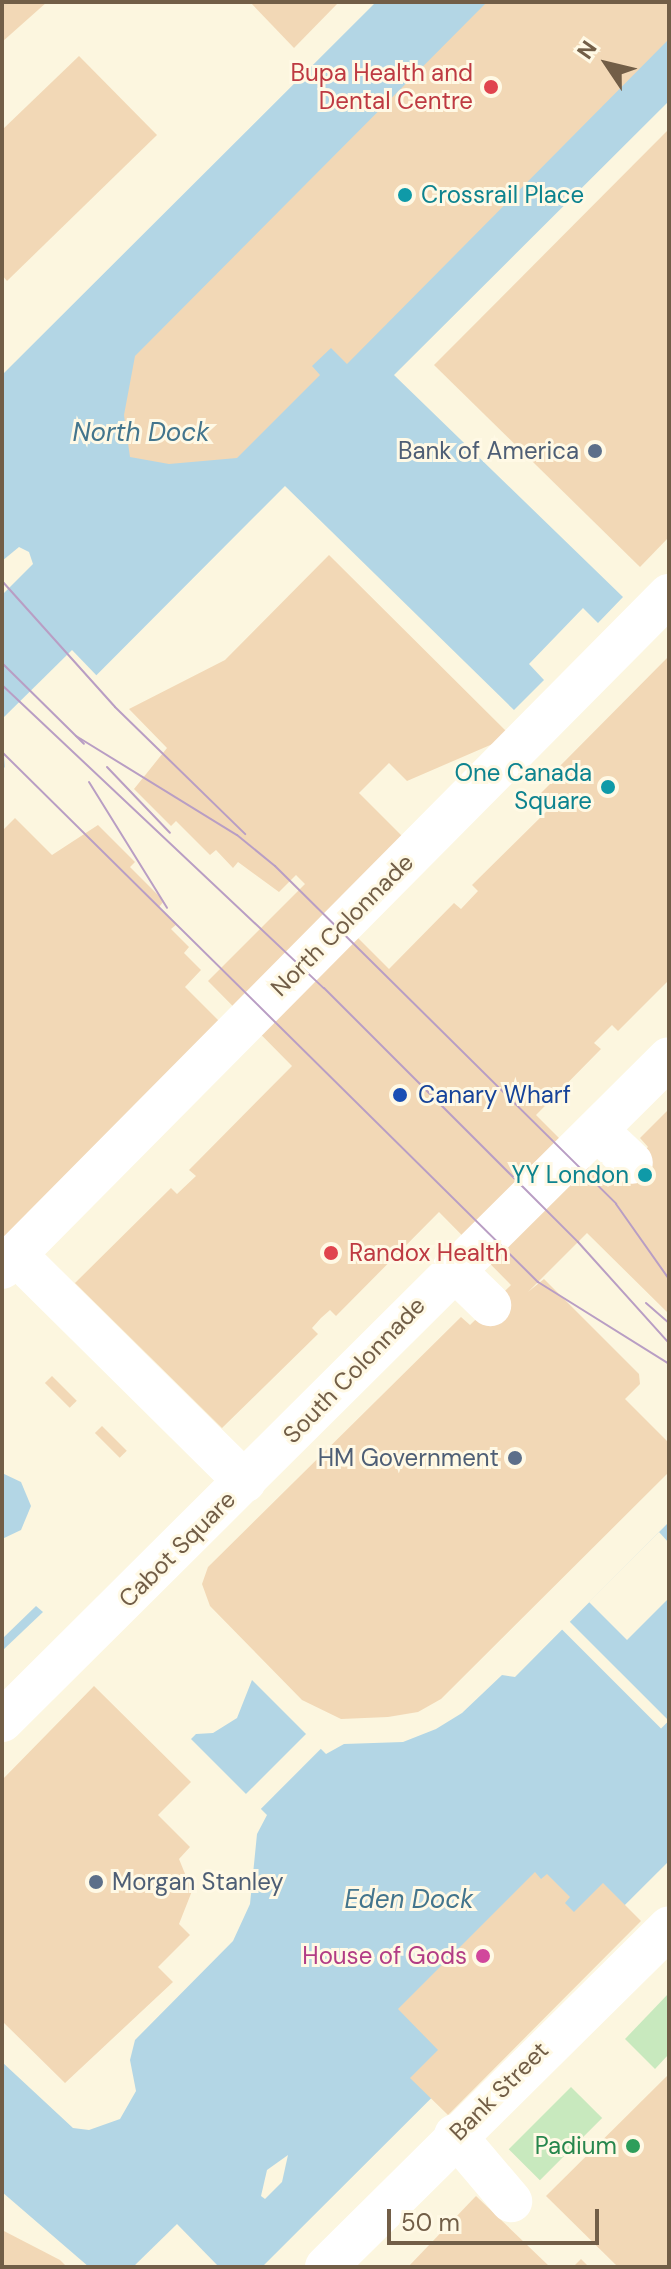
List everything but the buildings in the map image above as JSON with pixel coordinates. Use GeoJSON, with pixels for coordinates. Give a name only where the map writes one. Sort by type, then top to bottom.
{"type":"FeatureCollection","features":[{"type":"Feature","properties":{"kind":"street","name":"North Colonnade"},"geometry":{"type":"LineString","coordinates":[[9,1262],[206,1052],[369,887],[669,595]]}},
{"type":"Feature","properties":{"kind":"street","name":"South Colonnade"},"geometry":{"type":"LineString","coordinates":[[245,1482],[453,1269],[599,1132],[669,1058]]}},
{"type":"Feature","properties":{"kind":"street"},"geometry":{"type":"LineString","coordinates":[[599,1132],[632,1163]]}},
{"type":"Feature","properties":{"kind":"street","name":"Cabot Square"},"geometry":{"type":"LineString","coordinates":[[2,1721],[245,1482],[9,1262]]}},
{"type":"Feature","properties":{"kind":"street"},"geometry":{"type":"LineString","coordinates":[[453,1269],[490,1305]]}},
{"type":"Feature","properties":{"kind":"street","name":"Bank Street"},"geometry":{"type":"LineString","coordinates":[[327,2265],[455,2135],[669,1927]]}},
{"type":"Feature","properties":{"kind":"street"},"geometry":{"type":"LineString","coordinates":[[455,2135],[511,2201]]}},
{"type":"Feature","properties":{"kind":"green space"},"geometry":{"type":"Polygon","coordinates":[[[669,1993],[669,2054],[655,2069],[625,2039],[669,1993]]]}},
{"type":"Feature","properties":{"kind":"green space"},"geometry":{"type":"Polygon","coordinates":[[[571,2087],[602,2118],[540,2180],[509,2149],[571,2087]]]}},
{"type":"Feature","properties":{"kind":"water","name":"North Dock"},"geometry":{"type":"Polygon","coordinates":[[[376,2],[669,2],[669,101],[394,375],[623,597],[598,623],[583,608],[529,664],[544,680],[514,710],[285,486],[2,770],[2,375],[376,2]]]}},
{"type":"Feature","properties":{"kind":"water"},"geometry":{"type":"Polygon","coordinates":[[[2,1473],[21,1482],[31,1506],[21,1530],[2,1539],[2,1473]]]}},
{"type":"Feature","properties":{"kind":"water","name":"Eden Dock"},"geometry":{"type":"Polygon","coordinates":[[[669,1522],[669,1861],[262,2267],[89,2267],[2,2192],[2,2062],[73,2128],[89,2130],[120,2119],[136,2091],[130,2060],[135,2040],[233,1941],[250,1904],[257,1834],[267,1815],[191,1739],[196,1734],[213,1733],[237,1718],[252,1680],[326,1754],[344,1744],[403,1742],[436,1729],[462,1713],[502,1675],[515,1677],[669,1522]]]}},
{"type":"Feature","properties":{"kind":"water"},"geometry":{"type":"Polygon","coordinates":[[[36,1606],[43,1612],[2,1651],[2,1639],[36,1606]]]}},
{"type":"Feature","properties":{"kind":"pier"},"geometry":{"type":"Polygon","coordinates":[[[19,547],[29,552],[33,564],[2,595],[2,561],[19,547]]]}},
{"type":"Feature","properties":{"kind":"pier"},"geometry":{"type":"Polygon","coordinates":[[[72,650],[99,678],[5,772],[2,719],[72,650]]]}},
{"type":"Feature","properties":{"kind":"pier"},"geometry":{"type":"Polygon","coordinates":[[[659,1532],[669,1543],[669,1598],[627,1640],[589,1602],[659,1532]]]}},
{"type":"Feature","properties":{"kind":"pier"},"geometry":{"type":"Polygon","coordinates":[[[567,1619],[669,1721],[661,1729],[559,1627],[567,1619]]]}},
{"type":"Feature","properties":{"kind":"pier"},"geometry":{"type":"Polygon","coordinates":[[[307,1733],[322,1748],[258,1812],[243,1797],[307,1733]]]}},
{"type":"Feature","properties":{"kind":"pier"},"geometry":{"type":"Polygon","coordinates":[[[288,2155],[282,2182],[265,2199],[261,2196],[267,2170],[288,2155]]]}},
{"type":"Feature","properties":{"kind":"pier"},"geometry":{"type":"Polygon","coordinates":[[[177,2224],[219,2267],[133,2267],[177,2224]]]}},
{"type":"Feature","properties":{"kind":"tram line"},"geometry":{"type":"LineString","coordinates":[[2,581],[115,707],[245,834]]}},
{"type":"Feature","properties":{"kind":"tram line"},"geometry":{"type":"LineString","coordinates":[[2,663],[84,744]]}},
{"type":"Feature","properties":{"kind":"tram line"},"geometry":{"type":"LineString","coordinates":[[2,685],[324,988],[578,1242],[669,1343]]}},
{"type":"Feature","properties":{"kind":"tram line"},"geometry":{"type":"LineString","coordinates":[[76,736],[237,835],[275,866],[616,1204],[669,1279]]}},
{"type":"Feature","properties":{"kind":"tram line"},"geometry":{"type":"LineString","coordinates":[[2,752],[538,1282],[669,1364]]}},
{"type":"Feature","properties":{"kind":"tram line"},"geometry":{"type":"LineString","coordinates":[[107,767],[170,833]]}},
{"type":"Feature","properties":{"kind":"tram line"},"geometry":{"type":"LineString","coordinates":[[89,782],[167,908]]}},
{"type":"Feature","properties":{"kind":"tram line"},"geometry":{"type":"LineString","coordinates":[[646,1303],[669,1323]]}},
{"type":"Feature","properties":{"kind":"place","name":"Bupa Health and Dental Centre"},"geometry":{"type":"Point","coordinates":[491,87]}},
{"type":"Feature","properties":{"kind":"place","name":"Crossrail Place"},"geometry":{"type":"Point","coordinates":[405,195]}},
{"type":"Feature","properties":{"kind":"place","name":"Bank of America"},"geometry":{"type":"Point","coordinates":[595,451]}},
{"type":"Feature","properties":{"kind":"place","name":"One Canada Square"},"geometry":{"type":"Point","coordinates":[608,787]}},
{"type":"Feature","properties":{"kind":"place","name":"Canary Wharf"},"geometry":{"type":"Point","coordinates":[400,1095]}},
{"type":"Feature","properties":{"kind":"place","name":"YY London"},"geometry":{"type":"Point","coordinates":[645,1175]}},
{"type":"Feature","properties":{"kind":"place","name":"Randox Health"},"geometry":{"type":"Point","coordinates":[331,1253]}},
{"type":"Feature","properties":{"kind":"place","name":"HM Government"},"geometry":{"type":"Point","coordinates":[515,1458]}},
{"type":"Feature","properties":{"kind":"place","name":"Morgan Stanley"},"geometry":{"type":"Point","coordinates":[96,1882]}},
{"type":"Feature","properties":{"kind":"place","name":"House of Gods"},"geometry":{"type":"Point","coordinates":[483,1956]}},
{"type":"Feature","properties":{"kind":"place","name":"Padium"},"geometry":{"type":"Point","coordinates":[633,2146]}}]}
